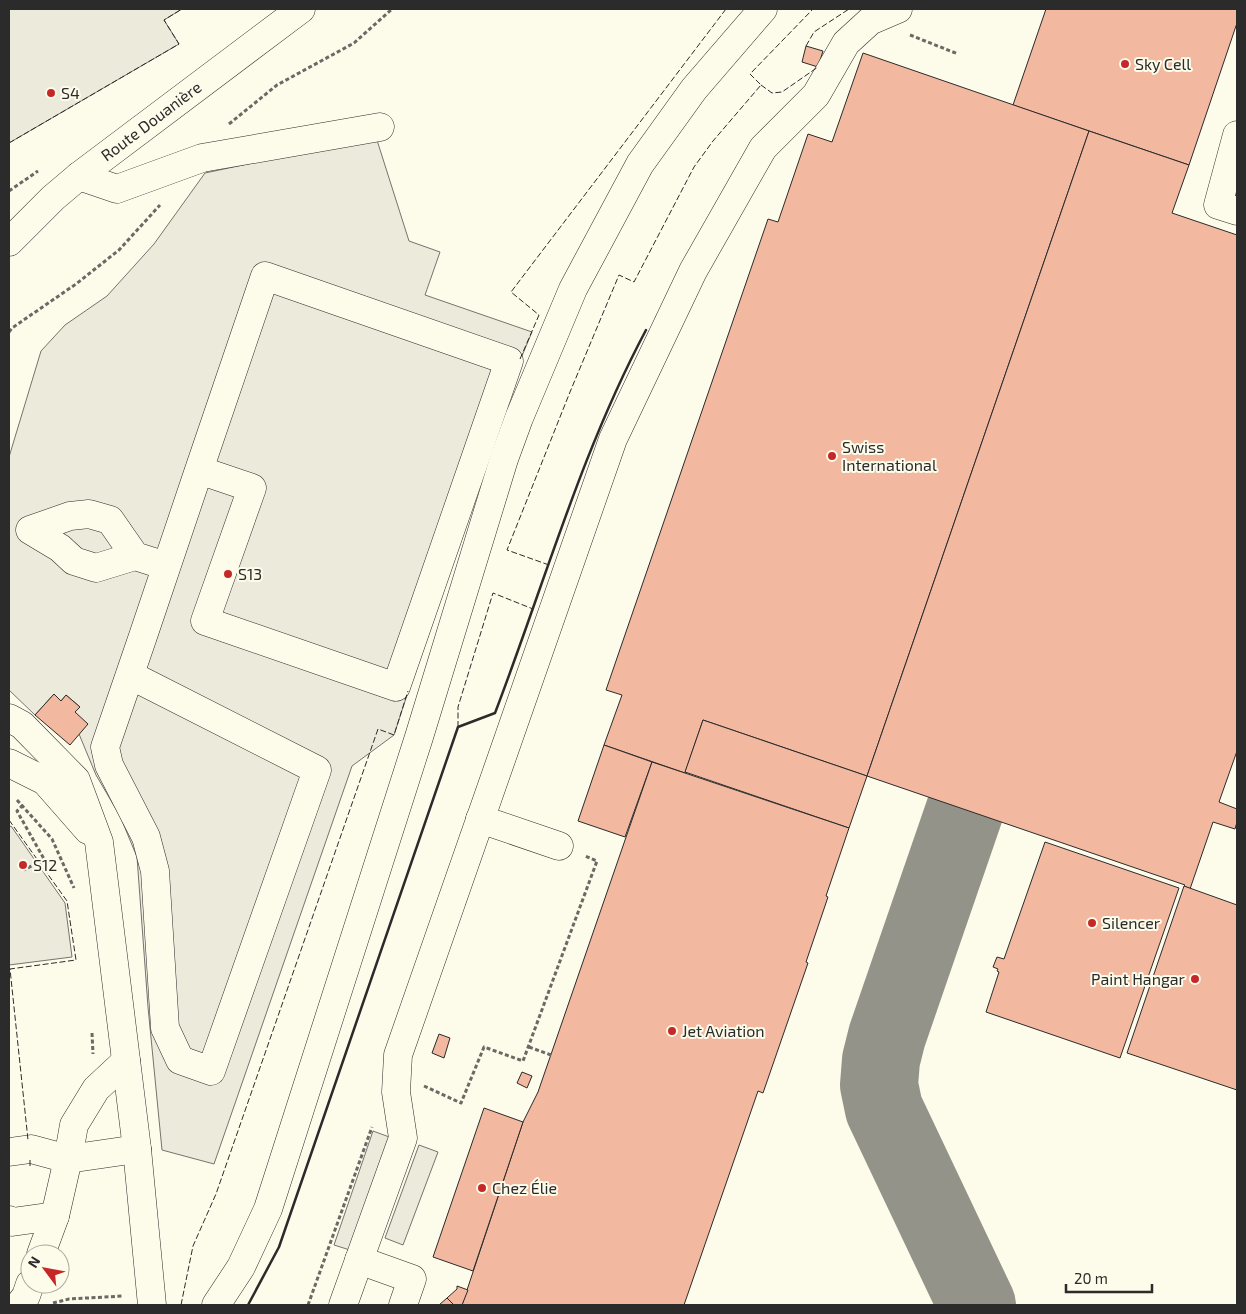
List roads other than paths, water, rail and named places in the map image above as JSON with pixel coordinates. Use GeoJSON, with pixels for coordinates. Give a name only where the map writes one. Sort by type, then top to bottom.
{"type":"FeatureCollection","features":[{"type":"Feature","properties":{"kind":"street","name":"Route Douanière"},"geometry":{"type":"LineString","coordinates":[[9,242],[53,198],[79,176],[301,9]]}},
{"type":"Feature","properties":{"kind":"street"},"geometry":{"type":"LineString","coordinates":[[216,1305],[241,1267],[268,1209],[419,737],[504,459],[519,418],[573,289],[640,164],[694,89],[763,9]]}},
{"type":"Feature","properties":{"kind":"street"},"geometry":{"type":"LineString","coordinates":[[343,1305],[403,1138],[396,1092],[398,1055],[613,439],[693,271],[763,148],[816,95],[846,43],[870,21],[900,20]]}},
{"type":"Feature","properties":{"kind":"street"},"geometry":{"type":"LineString","coordinates":[[79,176],[117,189],[202,158],[380,127]]}},
{"type":"Feature","properties":{"kind":"street"},"geometry":{"type":"LineString","coordinates":[[1237,135],[1218,205],[1237,211]]}},
{"type":"Feature","properties":{"kind":"street"},"geometry":{"type":"LineString","coordinates":[[130,675],[317,770],[211,1071],[180,1060],[165,1028],[155,871],[146,837],[109,765],[105,747],[130,675],[166,566],[265,276],[509,360],[396,686],[206,621],[252,488],[199,470]]}},
{"type":"Feature","properties":{"kind":"street"},"geometry":{"type":"LineString","coordinates":[[20,531],[70,516],[89,514],[110,520],[119,532],[123,560]]}},
{"type":"Feature","properties":{"kind":"street"},"geometry":{"type":"LineString","coordinates":[[20,531],[60,548],[74,561],[96,568],[123,560],[166,566]]}},
{"type":"Feature","properties":{"kind":"street"},"geometry":{"type":"LineString","coordinates":[[9,718],[22,725],[76,780],[99,842],[137,1149],[152,1300]]}},
{"type":"Feature","properties":{"kind":"street"},"geometry":{"type":"LineString","coordinates":[[9,763],[46,781],[99,842]]}},
{"type":"Feature","properties":{"kind":"street"},"geometry":{"type":"LineString","coordinates":[[480,819],[559,846]]}},
{"type":"Feature","properties":{"kind":"street"},"geometry":{"type":"LineString","coordinates":[[45,1244],[55,1216],[74,1124],[96,1089],[126,1060]]}},
{"type":"Feature","properties":{"kind":"street"},"geometry":{"type":"LineString","coordinates":[[9,1152],[31,1149],[68,1159],[137,1149]]}},
{"type":"Feature","properties":{"kind":"street"},"geometry":{"type":"LineString","coordinates":[[10,1222],[55,1216]]}},
{"type":"Feature","properties":{"kind":"street"},"geometry":{"type":"LineString","coordinates":[[359,1260],[412,1279],[403,1305]]}},
{"type":"Feature","properties":{"kind":"place","name":"Sky Cell"},"geometry":{"type":"Point","coordinates":[1125,64]}},
{"type":"Feature","properties":{"kind":"place","name":"S4"},"geometry":{"type":"Point","coordinates":[51,93]}},
{"type":"Feature","properties":{"kind":"place","name":"Swiss International"},"geometry":{"type":"Point","coordinates":[832,456]}},
{"type":"Feature","properties":{"kind":"place","name":"S13"},"geometry":{"type":"Point","coordinates":[228,574]}},
{"type":"Feature","properties":{"kind":"place","name":"S12"},"geometry":{"type":"Point","coordinates":[23,865]}},
{"type":"Feature","properties":{"kind":"place","name":"Silencer"},"geometry":{"type":"Point","coordinates":[1092,923]}},
{"type":"Feature","properties":{"kind":"place","name":"Paint Hangar"},"geometry":{"type":"Point","coordinates":[1195,979]}},
{"type":"Feature","properties":{"kind":"place","name":"Jet Aviation"},"geometry":{"type":"Point","coordinates":[672,1031]}},
{"type":"Feature","properties":{"kind":"place","name":"Chez Élie"},"geometry":{"type":"Point","coordinates":[482,1188]}}]}
